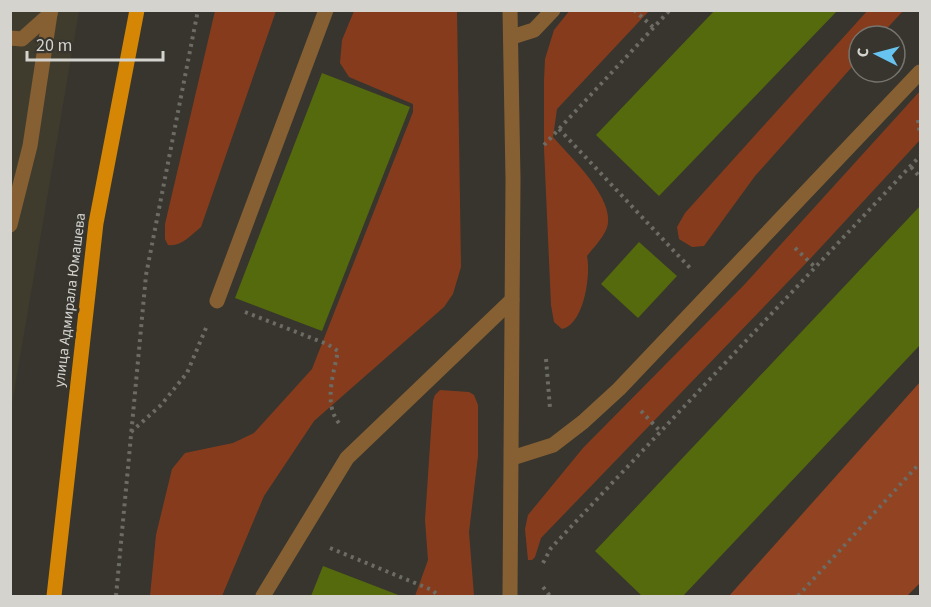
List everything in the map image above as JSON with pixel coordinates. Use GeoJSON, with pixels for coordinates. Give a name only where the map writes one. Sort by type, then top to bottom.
{"type":"FeatureCollection","features":[{"type":"Feature","properties":{"kind":"main road","name":"улица Адмирала Юмашева"},"geometry":{"type":"LineString","coordinates":[[51,595],[96,223],[137,10]]}},
{"type":"Feature","properties":{"kind":"street"},"geometry":{"type":"LineString","coordinates":[[217,301],[326,10]]}},
{"type":"Feature","properties":{"kind":"street"},"geometry":{"type":"LineString","coordinates":[[510,10],[513,179],[510,597]]}},
{"type":"Feature","properties":{"kind":"street"},"geometry":{"type":"LineString","coordinates":[[512,37],[534,30],[553,10]]}},
{"type":"Feature","properties":{"kind":"street"},"geometry":{"type":"LineString","coordinates":[[10,38],[22,39],[51,12]]}},
{"type":"Feature","properties":{"kind":"street"},"geometry":{"type":"LineString","coordinates":[[10,225],[30,146],[51,12]]}},
{"type":"Feature","properties":{"kind":"street"},"geometry":{"type":"LineString","coordinates":[[512,458],[553,445],[583,422],[619,389],[921,72]]}},
{"type":"Feature","properties":{"kind":"street"},"geometry":{"type":"LineString","coordinates":[[263,597],[334,477],[358,446],[512,300]]}},
{"type":"Feature","properties":{"kind":"path"},"geometry":{"type":"LineString","coordinates":[[116,597],[146,275],[198,10]]}},
{"type":"Feature","properties":{"kind":"path"},"geometry":{"type":"LineString","coordinates":[[634,10],[654,28]]}},
{"type":"Feature","properties":{"kind":"path"},"geometry":{"type":"LineString","coordinates":[[513,179],[670,10]]}},
{"type":"Feature","properties":{"kind":"path"},"geometry":{"type":"LineString","coordinates":[[559,129],[713,291]]}},
{"type":"Feature","properties":{"kind":"path"},"geometry":{"type":"LineString","coordinates":[[540,569],[551,548],[921,156]]}},
{"type":"Feature","properties":{"kind":"path"},"geometry":{"type":"LineString","coordinates":[[911,167],[921,177]]}},
{"type":"Feature","properties":{"kind":"path"},"geometry":{"type":"LineString","coordinates":[[130,433],[161,405],[187,373],[217,301]]}},
{"type":"Feature","properties":{"kind":"path"},"geometry":{"type":"LineString","coordinates":[[244,312],[327,344],[338,351],[330,397],[334,418],[358,446]]}},
{"type":"Feature","properties":{"kind":"path"},"geometry":{"type":"LineString","coordinates":[[798,597],[921,463]]}},
{"type":"Feature","properties":{"kind":"path"},"geometry":{"type":"LineString","coordinates":[[325,546],[432,590],[439,597]]}},
{"type":"Feature","properties":{"kind":"shaded area"},"geometry":{"type":"Polygon","coordinates":[[[570,10],[649,11],[557,109],[553,137],[591,180],[606,206],[608,218],[606,230],[587,256],[587,286],[581,309],[570,325],[562,329],[554,322],[551,305],[544,148],[544,81],[545,59],[554,30],[570,10]]]}},
{"type":"Feature","properties":{"kind":"shaded area"},"geometry":{"type":"Polygon","coordinates":[[[868,10],[903,11],[891,24],[855,24],[868,10]]]}},
{"type":"Feature","properties":{"kind":"shaded area"},"geometry":{"type":"Polygon","coordinates":[[[11,11],[79,11],[11,410],[11,11]]]}},
{"type":"Feature","properties":{"kind":"shaded area"},"geometry":{"type":"Polygon","coordinates":[[[215,11],[276,11],[201,227],[182,242],[168,245],[165,239],[165,224],[215,11]]]}},
{"type":"Feature","properties":{"kind":"shaded area"},"geometry":{"type":"Polygon","coordinates":[[[354,11],[457,11],[461,267],[453,294],[444,307],[314,421],[264,496],[222,596],[150,596],[156,535],[172,469],[185,453],[233,443],[254,433],[312,369],[413,112],[413,104],[349,77],[340,63],[342,40],[354,11]]]}},
{"type":"Feature","properties":{"kind":"shaded area"},"geometry":{"type":"Polygon","coordinates":[[[847,33],[847,72],[755,176],[704,246],[692,247],[679,239],[677,227],[685,213],[847,33]]]}},
{"type":"Feature","properties":{"kind":"shaded area"},"geometry":{"type":"Polygon","coordinates":[[[920,91],[920,140],[810,259],[541,538],[535,557],[528,560],[525,529],[528,515],[583,448],[744,285],[920,91]]]}},
{"type":"Feature","properties":{"kind":"shaded area"},"geometry":{"type":"Polygon","coordinates":[[[920,382],[920,583],[907,596],[729,596],[920,382]]]}},
{"type":"Feature","properties":{"kind":"shaded area"},"geometry":{"type":"Polygon","coordinates":[[[440,390],[469,392],[474,395],[478,405],[478,456],[469,532],[474,596],[415,596],[428,560],[425,520],[433,401],[440,390]]]}},
{"type":"Feature","properties":{"kind":"building"},"geometry":{"type":"Polygon","coordinates":[[[715,10],[838,10],[659,196],[596,135],[715,10]]]}},
{"type":"Feature","properties":{"kind":"building"},"geometry":{"type":"Polygon","coordinates":[[[322,73],[410,107],[322,331],[235,298],[322,73]]]}},
{"type":"Feature","properties":{"kind":"building"},"geometry":{"type":"Polygon","coordinates":[[[920,206],[920,345],[683,596],[642,596],[595,551],[920,206]]]}},
{"type":"Feature","properties":{"kind":"building"},"geometry":{"type":"Polygon","coordinates":[[[639,242],[677,276],[638,318],[601,284],[639,242]]]}},
{"type":"Feature","properties":{"kind":"building"},"geometry":{"type":"Polygon","coordinates":[[[323,566],[401,596],[311,596],[323,566]]]}}]}
